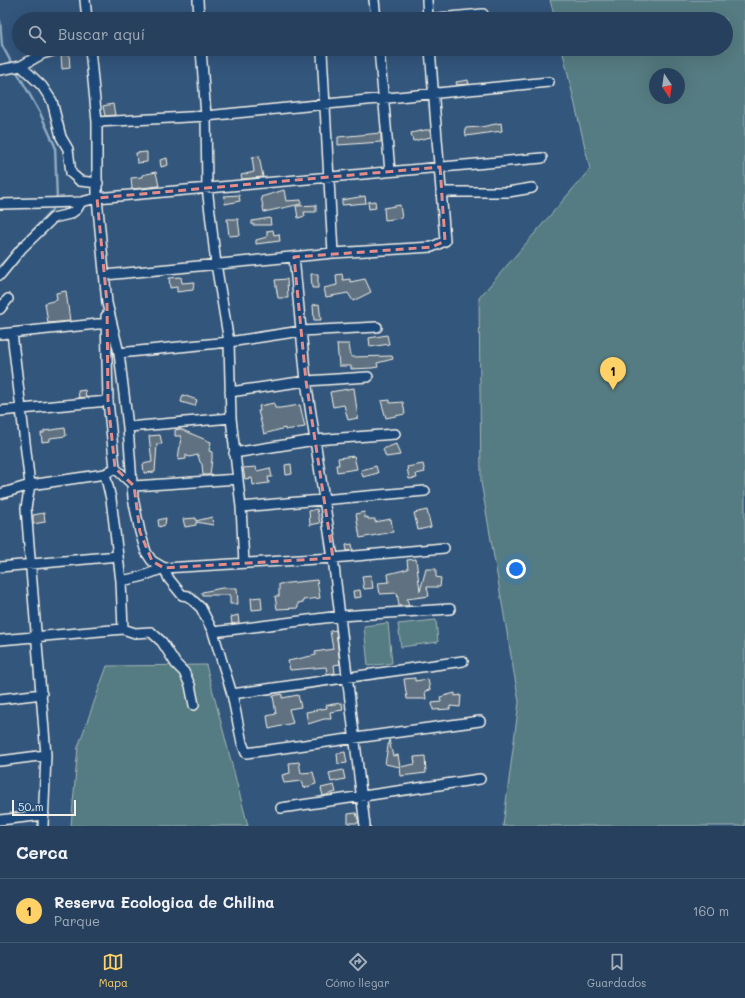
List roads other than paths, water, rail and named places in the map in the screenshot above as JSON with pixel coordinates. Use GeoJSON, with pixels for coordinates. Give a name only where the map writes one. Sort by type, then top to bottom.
{"type":"FeatureCollection","features":[{"type":"Feature","properties":{"kind":"street"},"geometry":{"type":"LineString","coordinates":[[85,0],[86,12]]}},
{"type":"Feature","properties":{"kind":"street"},"geometry":{"type":"LineString","coordinates":[[198,0],[199,12]]}},
{"type":"Feature","properties":{"kind":"street"},"geometry":{"type":"LineString","coordinates":[[374,0],[375,12]]}},
{"type":"Feature","properties":{"kind":"street"},"geometry":{"type":"LineString","coordinates":[[427,0],[428,12]]}},
{"type":"Feature","properties":{"kind":"street"},"geometry":{"type":"LineString","coordinates":[[2,70],[19,66],[38,56]]}},
{"type":"Feature","properties":{"kind":"street"},"geometry":{"type":"LineString","coordinates":[[91,56],[98,122],[97,198],[107,303],[106,324],[108,401],[115,468],[134,486],[238,479]]}},
{"type":"Feature","properties":{"kind":"street"},"geometry":{"type":"LineString","coordinates":[[202,56],[206,116],[207,187],[216,264],[230,342],[231,418],[238,479],[244,563]]}},
{"type":"Feature","properties":{"kind":"street"},"geometry":{"type":"LineString","coordinates":[[322,56],[333,253]]}},
{"type":"Feature","properties":{"kind":"street"},"geometry":{"type":"LineString","coordinates":[[380,56],[390,171]]}},
{"type":"Feature","properties":{"kind":"street"},"geometry":{"type":"LineString","coordinates":[[105,276],[333,253],[432,247],[445,240],[431,56]]}},
{"type":"Feature","properties":{"kind":"street"},"geometry":{"type":"LineString","coordinates":[[19,66],[42,86],[52,101],[61,137],[68,149],[71,173],[80,181],[98,183]]}},
{"type":"Feature","properties":{"kind":"street"},"geometry":{"type":"LineString","coordinates":[[98,122],[206,116],[549,82]]}},
{"type":"Feature","properties":{"kind":"street"},"geometry":{"type":"LineString","coordinates":[[0,204],[81,202],[97,198],[207,187],[542,158]]}},
{"type":"Feature","properties":{"kind":"street"},"geometry":{"type":"LineString","coordinates":[[441,192],[508,192],[532,188]]}},
{"type":"Feature","properties":{"kind":"street"},"geometry":{"type":"LineString","coordinates":[[0,275],[22,248],[53,218],[70,214],[77,209],[81,202]]}},
{"type":"Feature","properties":{"kind":"street"},"geometry":{"type":"LineString","coordinates":[[294,257],[306,382],[333,558],[363,797],[365,826]]}},
{"type":"Feature","properties":{"kind":"street"},"geometry":{"type":"LineString","coordinates":[[0,309],[8,299]]}},
{"type":"Feature","properties":{"kind":"street"},"geometry":{"type":"LineString","coordinates":[[107,303],[119,353],[134,486],[133,498],[146,552],[152,560],[164,568],[169,579],[182,595],[188,596],[201,608],[212,632],[232,694],[242,743],[246,753],[480,721]]}},
{"type":"Feature","properties":{"kind":"street"},"geometry":{"type":"LineString","coordinates":[[0,334],[106,324]]}},
{"type":"Feature","properties":{"kind":"street"},"geometry":{"type":"LineString","coordinates":[[119,353],[230,342],[301,331],[377,327]]}},
{"type":"Feature","properties":{"kind":"street"},"geometry":{"type":"LineString","coordinates":[[12,333],[30,485],[26,508],[38,637],[46,756],[43,826]]}},
{"type":"Feature","properties":{"kind":"street"},"geometry":{"type":"LineString","coordinates":[[230,392],[306,382],[368,377]]}},
{"type":"Feature","properties":{"kind":"street"},"geometry":{"type":"LineString","coordinates":[[0,411],[108,401]]}},
{"type":"Feature","properties":{"kind":"street"},"geometry":{"type":"LineString","coordinates":[[128,426],[231,418]]}},
{"type":"Feature","properties":{"kind":"street"},"geometry":{"type":"LineString","coordinates":[[234,453],[314,440],[395,434]]}},
{"type":"Feature","properties":{"kind":"street"},"geometry":{"type":"LineString","coordinates":[[0,494],[30,485],[105,474],[115,468]]}},
{"type":"Feature","properties":{"kind":"street"},"geometry":{"type":"LineString","coordinates":[[105,474],[111,499],[121,581],[123,629]]}},
{"type":"Feature","properties":{"kind":"street"},"geometry":{"type":"LineString","coordinates":[[240,507],[425,491]]}},
{"type":"Feature","properties":{"kind":"street"},"geometry":{"type":"LineString","coordinates":[[121,581],[140,577],[164,568],[333,558],[444,548]]}},
{"type":"Feature","properties":{"kind":"street"},"geometry":{"type":"LineString","coordinates":[[0,567],[118,556]]}},
{"type":"Feature","properties":{"kind":"street"},"geometry":{"type":"LineString","coordinates":[[212,632],[340,616],[450,609]]}},
{"type":"Feature","properties":{"kind":"street"},"geometry":{"type":"LineString","coordinates":[[0,640],[123,629],[136,633],[151,632],[159,639],[176,664],[184,672],[190,684],[194,705]]}},
{"type":"Feature","properties":{"kind":"street"},"geometry":{"type":"LineString","coordinates":[[232,694],[463,661]]}},
{"type":"Feature","properties":{"kind":"street"},"geometry":{"type":"LineString","coordinates":[[0,699],[42,694]]}},
{"type":"Feature","properties":{"kind":"street"},"geometry":{"type":"LineString","coordinates":[[0,761],[46,756]]}},
{"type":"Feature","properties":{"kind":"street"},"geometry":{"type":"LineString","coordinates":[[281,808],[480,779]]}},
{"type":"Feature","properties":{"kind":"street"},"geometry":{"type":"LineString","coordinates":[[0,820],[44,815]]}},
{"type":"Feature","properties":{"kind":"waterway"},"geometry":{"type":"LineString","coordinates":[[0,21],[2,45],[13,66]]}},
{"type":"Feature","properties":{"kind":"waterway"},"geometry":{"type":"LineString","coordinates":[[16,70],[40,113],[55,146],[57,200]]}},
{"type":"Feature","properties":{"kind":"waterway"},"geometry":{"type":"LineString","coordinates":[[26,238],[52,210]]}},
{"type":"Feature","properties":{"kind":"waterway"},"geometry":{"type":"LineString","coordinates":[[0,266],[12,254]]}},
{"type":"Feature","properties":{"kind":"place","name":"Reserva Ecologica de Chilina"},"geometry":{"type":"Point","coordinates":[613,390]}}]}
